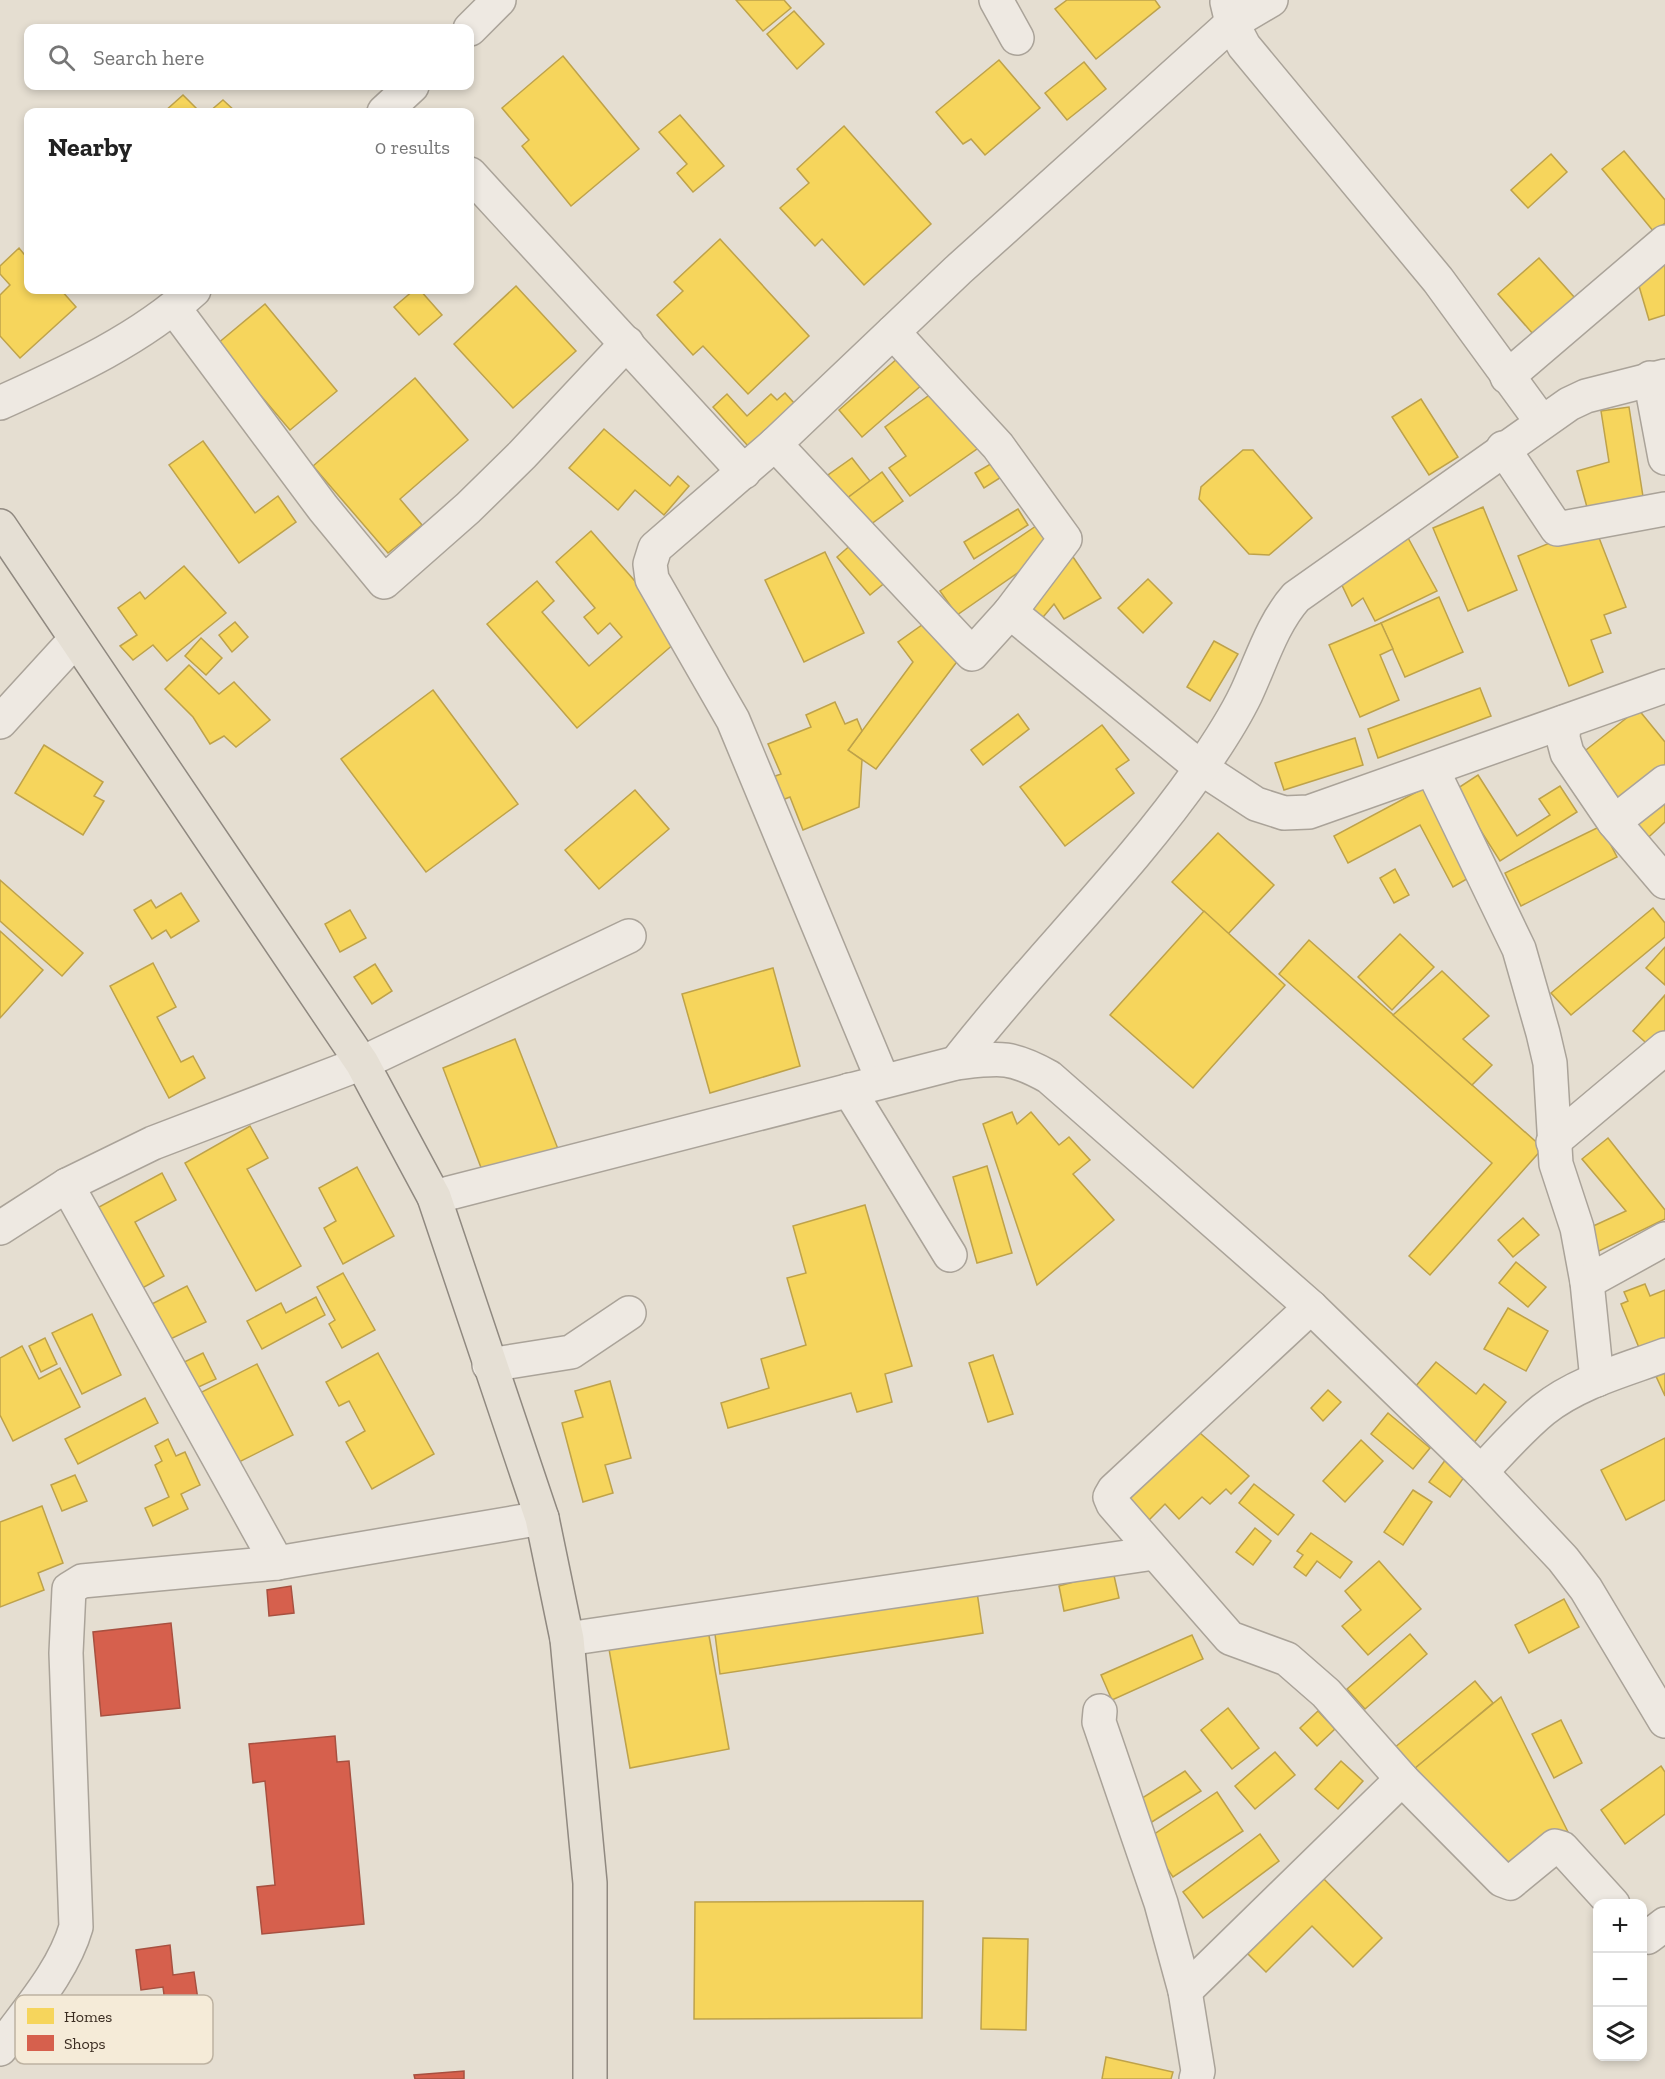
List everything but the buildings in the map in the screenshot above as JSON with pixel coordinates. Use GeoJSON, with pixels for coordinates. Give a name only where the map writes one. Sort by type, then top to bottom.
{"type":"FeatureCollection","features":[{"type":"Feature","properties":{"kind":"main road"},"geometry":{"type":"LineString","coordinates":[[0,525],[75,640],[362,1062],[434,1197],[542,1518],[567,1639],[590,1883],[590,2079]]}},
{"type":"Feature","properties":{"kind":"street"},"geometry":{"type":"LineString","coordinates":[[474,25],[499,0]]}},
{"type":"Feature","properties":{"kind":"street"},"geometry":{"type":"LineString","coordinates":[[996,0],[1017,38]]}},
{"type":"Feature","properties":{"kind":"street"},"geometry":{"type":"LineString","coordinates":[[883,1081],[733,720],[652,579],[650,564],[655,548],[775,444],[1229,11],[1271,0]]}},
{"type":"Feature","properties":{"kind":"street"},"geometry":{"type":"LineString","coordinates":[[1229,11],[1244,46],[1438,280],[1541,421]]}},
{"type":"Feature","properties":{"kind":"street"},"geometry":{"type":"LineString","coordinates":[[474,178],[744,472]]}},
{"type":"Feature","properties":{"kind":"street"},"geometry":{"type":"LineString","coordinates":[[1507,377],[1665,242]]}},
{"type":"Feature","properties":{"kind":"street"},"geometry":{"type":"LineString","coordinates":[[0,403],[94,360],[184,299],[323,508],[384,582],[468,508],[515,462],[627,343]]}},
{"type":"Feature","properties":{"kind":"street"},"geometry":{"type":"LineString","coordinates":[[775,444],[972,654],[1010,612],[1065,539],[998,446],[893,332]]}},
{"type":"Feature","properties":{"kind":"street"},"geometry":{"type":"LineString","coordinates":[[956,1063],[995,1012],[1122,870],[1201,768],[1244,698],[1282,613],[1296,597],[1422,509],[1541,421],[1586,396],[1658,377],[1665,458]]}},
{"type":"Feature","properties":{"kind":"street"},"geometry":{"type":"LineString","coordinates":[[1503,448],[1557,529],[1665,509]]}},
{"type":"Feature","properties":{"kind":"street"},"geometry":{"type":"LineString","coordinates":[[1010,612],[1201,768],[1256,804],[1284,813],[1309,812],[1665,686]]}},
{"type":"Feature","properties":{"kind":"street"},"geometry":{"type":"LineString","coordinates":[[0,723],[75,640]]}},
{"type":"Feature","properties":{"kind":"street"},"geometry":{"type":"LineString","coordinates":[[1564,722],[1563,738],[1567,753],[1614,822],[1665,882]]}},
{"type":"Feature","properties":{"kind":"street"},"geometry":{"type":"LineString","coordinates":[[1432,769],[1519,950],[1550,1063],[1556,1164],[1577,1228],[1587,1282],[1597,1380]]}},
{"type":"Feature","properties":{"kind":"street"},"geometry":{"type":"LineString","coordinates":[[1614,822],[1665,783]]}},
{"type":"Feature","properties":{"kind":"street"},"geometry":{"type":"LineString","coordinates":[[0,1228],[67,1185],[153,1143],[362,1062],[629,936]]}},
{"type":"Feature","properties":{"kind":"street"},"geometry":{"type":"LineString","coordinates":[[434,1197],[956,1063],[997,1058],[1021,1061],[1049,1077],[1311,1307],[1481,1472],[1563,1559],[1586,1589],[1665,1721]]}},
{"type":"Feature","properties":{"kind":"street"},"geometry":{"type":"LineString","coordinates":[[1553,1142],[1661,1062]]}},
{"type":"Feature","properties":{"kind":"street"},"geometry":{"type":"LineString","coordinates":[[849,1090],[950,1254]]}},
{"type":"Feature","properties":{"kind":"street"},"geometry":{"type":"LineString","coordinates":[[67,1185],[277,1563]]}},
{"type":"Feature","properties":{"kind":"street"},"geometry":{"type":"LineString","coordinates":[[1587,1282],[1665,1239]]}},
{"type":"Feature","properties":{"kind":"street"},"geometry":{"type":"LineString","coordinates":[[1311,1307],[1114,1491],[1110,1497],[1113,1504],[1230,1638],[1287,1659],[1326,1693],[1402,1779],[1502,1880],[1510,1883],[1555,1846],[1562,1848],[1608,1899]]}},
{"type":"Feature","properties":{"kind":"street"},"geometry":{"type":"LineString","coordinates":[[489,1365],[571,1352],[629,1313]]}},
{"type":"Feature","properties":{"kind":"street"},"geometry":{"type":"LineString","coordinates":[[1481,1472],[1542,1410],[1597,1380],[1665,1354]]}},
{"type":"Feature","properties":{"kind":"street"},"geometry":{"type":"LineString","coordinates":[[38,1995],[70,1945],[76,1927],[66,1653],[69,1589],[82,1581],[277,1563],[542,1518]]}},
{"type":"Feature","properties":{"kind":"street"},"geometry":{"type":"LineString","coordinates":[[567,1639],[1154,1553]]}},
{"type":"Feature","properties":{"kind":"street"},"geometry":{"type":"LineString","coordinates":[[1100,1712],[1099,1722],[1161,1903],[1185,1991],[1198,2071],[1196,2079]]}},
{"type":"Feature","properties":{"kind":"street"},"geometry":{"type":"LineString","coordinates":[[1185,1991],[1402,1779]]}},
{"type":"Feature","properties":{"kind":"street"},"geometry":{"type":"LineString","coordinates":[[1647,1936],[1655,1934],[1665,1924]]}},
{"type":"Feature","properties":{"kind":"street"},"geometry":{"type":"LineString","coordinates":[[0,2049],[15,2028]]}}]}
